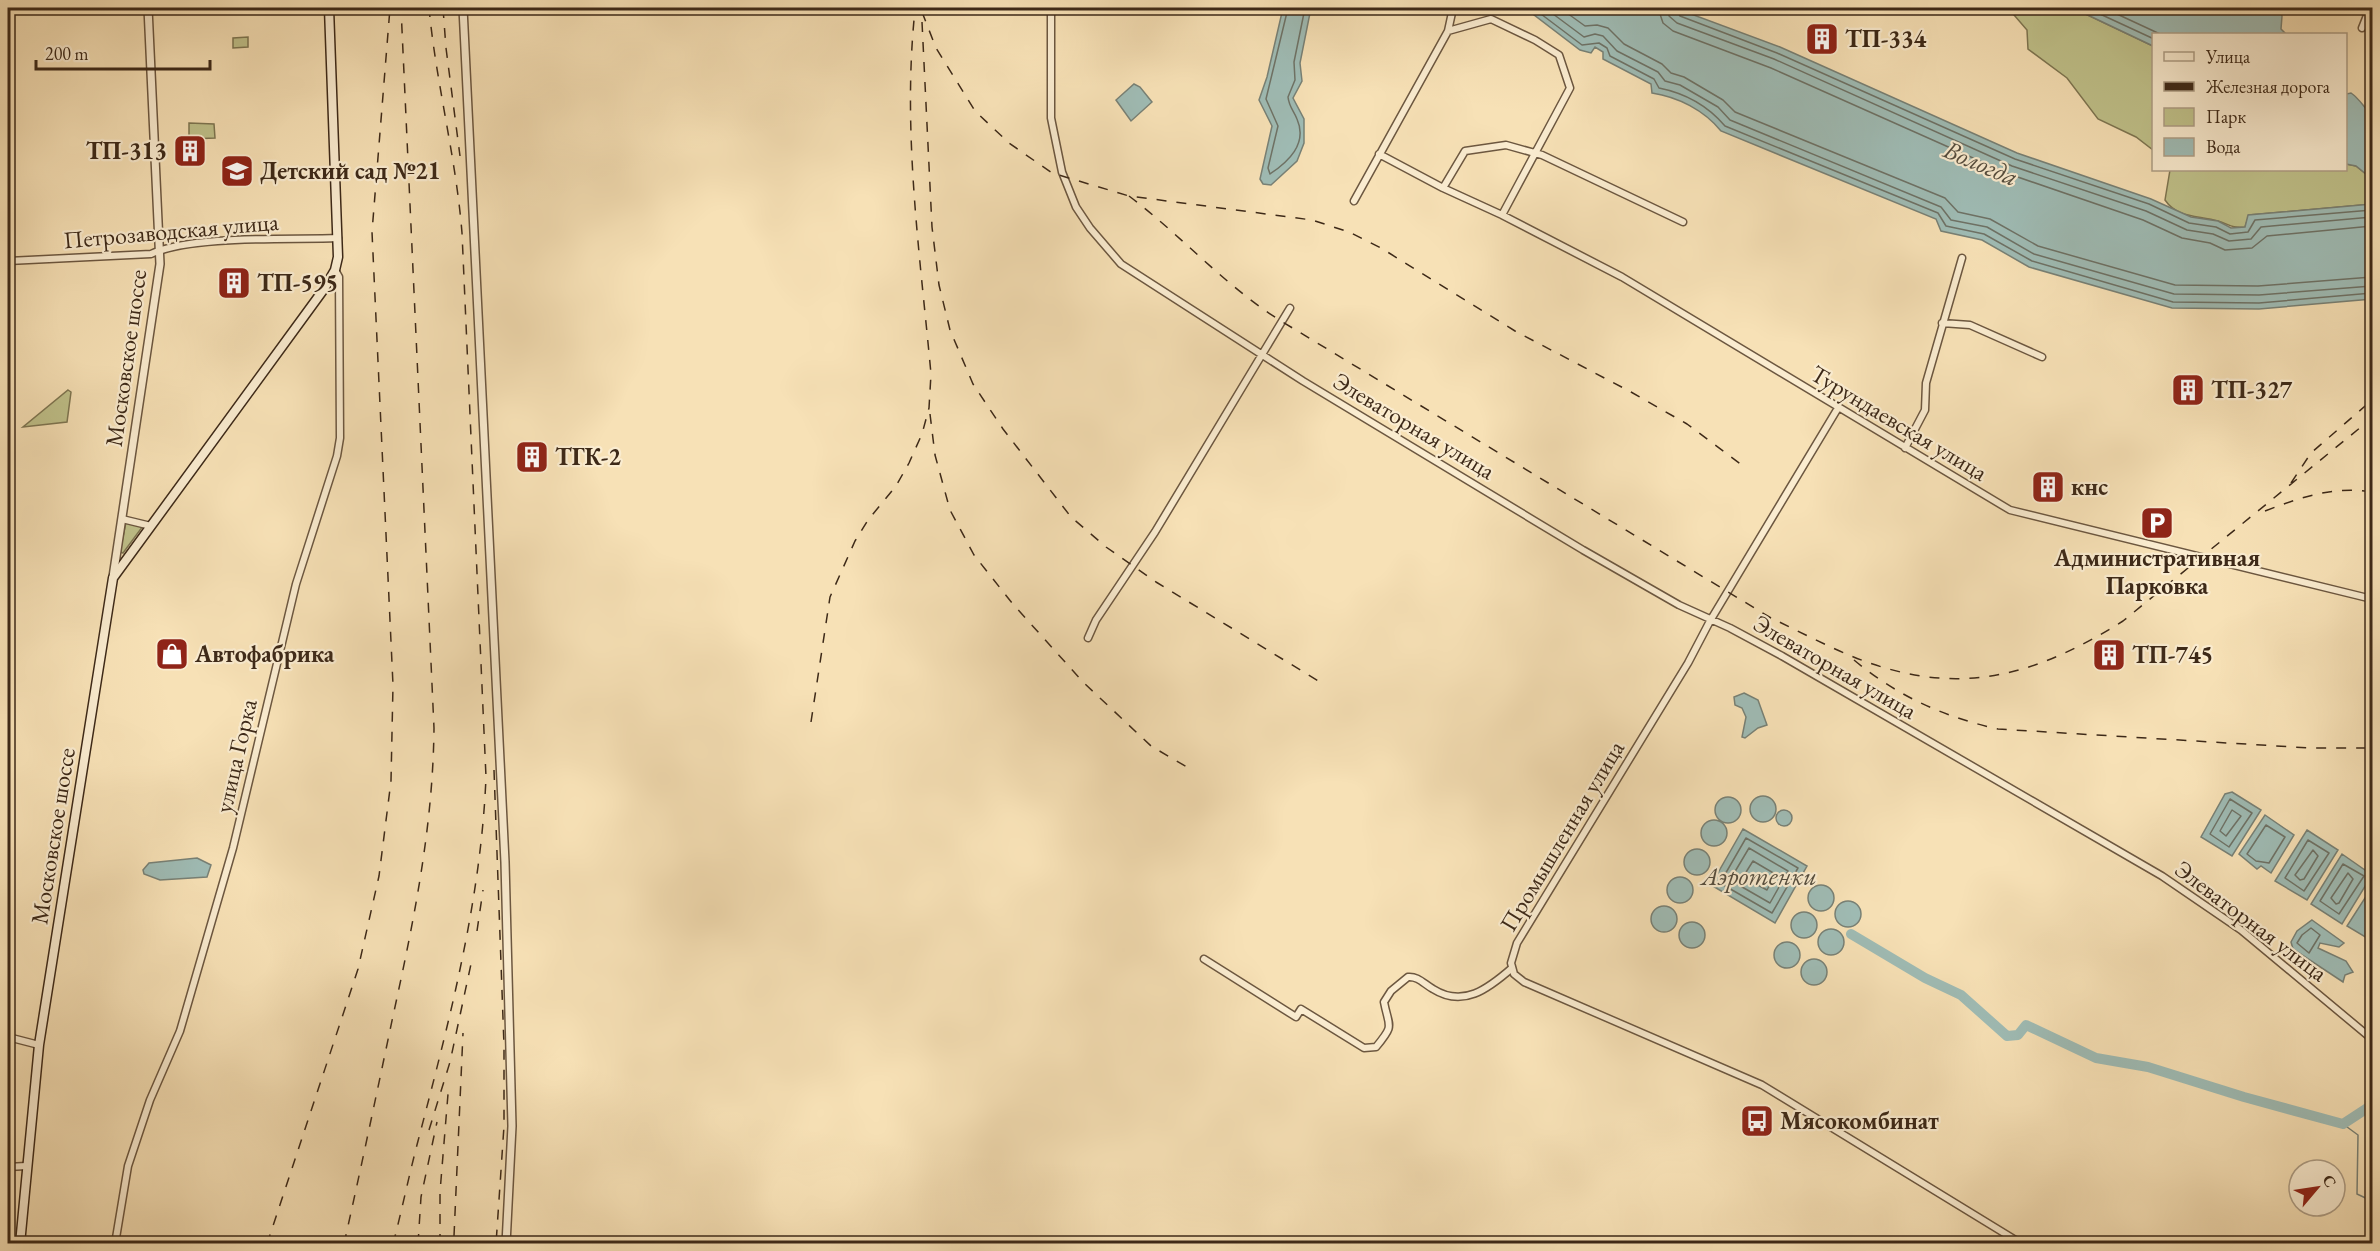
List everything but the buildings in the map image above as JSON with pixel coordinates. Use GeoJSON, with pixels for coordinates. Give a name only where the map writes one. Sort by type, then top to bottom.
{"type":"FeatureCollection","features":[{"type":"Feature","properties":{"kind":"main road"},"geometry":{"type":"LineString","coordinates":[[329,8],[338,238],[335,270]]}},
{"type":"Feature","properties":{"kind":"main road","name":"Московское шоссе"},"geometry":{"type":"LineString","coordinates":[[20,1244],[39,1045],[113,578],[324,289],[335,270]]}},
{"type":"Feature","properties":{"kind":"street","name":"Московское шоссе"},"geometry":{"type":"LineString","coordinates":[[113,578],[156,299],[160,250],[148,8]]}},
{"type":"Feature","properties":{"kind":"street"},"geometry":{"type":"LineString","coordinates":[[463,8],[506,873],[512,1126],[506,1244]]}},
{"type":"Feature","properties":{"kind":"street","name":"Элеваторная улица"},"geometry":{"type":"LineString","coordinates":[[1051,8],[1051,118],[1062,172],[1076,207],[1090,228],[1121,264],[1261,353],[1583,550],[1710,621],[1730,628],[1782,656],[2162,876],[2241,930],[2373,1040]]}},
{"type":"Feature","properties":{"kind":"street"},"geometry":{"type":"LineString","coordinates":[[1354,201],[1448,31],[1453,8]]}},
{"type":"Feature","properties":{"kind":"street"},"geometry":{"type":"LineString","coordinates":[[2362,28],[2370,8]]}},
{"type":"Feature","properties":{"kind":"street"},"geometry":{"type":"LineString","coordinates":[[1448,31],[1491,19],[1559,55],[1570,88],[1502,215]]}},
{"type":"Feature","properties":{"kind":"street"},"geometry":{"type":"LineString","coordinates":[[1443,188],[1465,151],[1506,145],[1536,153],[1683,222]]}},
{"type":"Feature","properties":{"kind":"street","name":"Турундаевская улица"},"geometry":{"type":"LineString","coordinates":[[1380,153],[1443,188],[1502,215],[1622,277],[2010,510],[2373,599]]}},
{"type":"Feature","properties":{"kind":"street","name":"Петрозаводская улица"},"geometry":{"type":"LineString","coordinates":[[8,261],[151,254],[168,246],[224,242],[338,238]]}},
{"type":"Feature","properties":{"kind":"street"},"geometry":{"type":"LineString","coordinates":[[1905,448],[1925,410],[1926,383],[1962,258]]}},
{"type":"Feature","properties":{"kind":"street","name":"улица Горка"},"geometry":{"type":"LineString","coordinates":[[115,1244],[128,1166],[150,1100],[183,1020],[233,848],[296,584],[339,447],[339,277],[335,270]]}},
{"type":"Feature","properties":{"kind":"street"},"geometry":{"type":"LineString","coordinates":[[1088,638],[1113,592],[1155,532],[1290,308]]}},
{"type":"Feature","properties":{"kind":"street"},"geometry":{"type":"LineString","coordinates":[[1942,323],[1970,325],[2042,357]]}},
{"type":"Feature","properties":{"kind":"street","name":"Промышленная улица"},"geometry":{"type":"LineString","coordinates":[[1838,408],[1710,621],[1688,663],[1517,943],[1511,958],[1512,968],[1518,978],[1524,982],[1770,1090],[2022,1244]]}},
{"type":"Feature","properties":{"kind":"street"},"geometry":{"type":"LineString","coordinates":[[122,519],[151,526]]}},
{"type":"Feature","properties":{"kind":"street"},"geometry":{"type":"LineString","coordinates":[[1204,959],[1296,1017],[1301,1009],[1364,1048],[1376,1047],[1388,1032],[1390,1021],[1384,1002],[1391,991],[1408,977],[1418,978],[1449,997],[1461,999],[1471,996],[1512,968]]}},
{"type":"Feature","properties":{"kind":"street"},"geometry":{"type":"LineString","coordinates":[[8,1036],[39,1045]]}},
{"type":"Feature","properties":{"kind":"street"},"geometry":{"type":"LineString","coordinates":[[8,1167],[26,1166]]}},
{"type":"Feature","properties":{"kind":"green space"},"geometry":{"type":"Polygon","coordinates":[[[2008,8],[2073,8],[2152,46],[2152,149],[2136,137],[2098,119],[2067,78],[2028,49],[2027,30],[2008,8]]]}},
{"type":"Feature","properties":{"kind":"green space"},"geometry":{"type":"Polygon","coordinates":[[[248,37],[248,47],[233,48],[233,38],[248,37]]]}},
{"type":"Feature","properties":{"kind":"green space"},"geometry":{"type":"Polygon","coordinates":[[[189,123],[214,124],[215,138],[189,139],[189,123]]]}},
{"type":"Feature","properties":{"kind":"green space"},"geometry":{"type":"Polygon","coordinates":[[[2347,164],[2356,166],[2372,179],[2372,204],[2249,215],[2245,227],[2233,227],[2211,219],[2182,213],[2165,200],[2170,171],[2347,171],[2347,164]]]}},
{"type":"Feature","properties":{"kind":"green space"},"geometry":{"type":"Polygon","coordinates":[[[68,390],[71,392],[67,422],[23,427],[68,390]]]}},
{"type":"Feature","properties":{"kind":"green space"},"geometry":{"type":"Polygon","coordinates":[[[126,522],[143,526],[123,553],[120,552],[126,522]]]}},
{"type":"Feature","properties":{"kind":"water"},"geometry":{"type":"Polygon","coordinates":[[[1283,8],[1311,8],[1300,63],[1302,81],[1293,98],[1304,119],[1304,143],[1297,161],[1271,185],[1263,184],[1260,179],[1272,126],[1259,100],[1267,77],[1283,8]]]}},
{"type":"Feature","properties":{"kind":"water","name":"Вологда"},"geometry":{"type":"Polygon","coordinates":[[[1525,8],[1675,8],[1780,47],[2017,153],[2151,199],[2191,217],[2218,221],[2231,228],[2245,227],[2248,215],[2372,204],[2372,299],[2259,309],[2172,308],[2029,267],[1982,240],[1941,231],[1936,219],[1721,131],[1707,117],[1690,106],[1652,93],[1651,84],[1603,59],[1603,52],[1595,47],[1591,53],[1580,50],[1525,8]]]}},
{"type":"Feature","properties":{"kind":"water"},"geometry":{"type":"Polygon","coordinates":[[[2073,8],[2279,8],[2282,16],[2281,29],[2285,33],[2152,33],[2152,46],[2073,8]]]}},
{"type":"Feature","properties":{"kind":"water"},"geometry":{"type":"Polygon","coordinates":[[[1134,84],[1140,87],[1152,102],[1131,121],[1116,100],[1134,84]]]}},
{"type":"Feature","properties":{"kind":"water"},"geometry":{"type":"Polygon","coordinates":[[[2351,93],[2357,98],[2372,115],[2372,179],[2356,166],[2347,164],[2347,94],[2351,93]]]}},
{"type":"Feature","properties":{"kind":"water"},"geometry":{"type":"Polygon","coordinates":[[[1744,693],[1758,700],[1767,725],[1758,728],[1745,738],[1742,737],[1746,717],[1742,708],[1735,705],[1734,697],[1744,693]]]}},
{"type":"Feature","properties":{"kind":"water"},"geometry":{"type":"Polygon","coordinates":[[[2232,792],[2261,810],[2232,856],[2201,837],[2225,794],[2232,792]]]}},
{"type":"Feature","properties":{"kind":"water"},"geometry":{"type":"Polygon","coordinates":[[[1763,796],[1772,800],[1776,809],[1772,818],[1763,822],[1754,818],[1750,809],[1754,800],[1763,796]]]}},
{"type":"Feature","properties":{"kind":"water"},"geometry":{"type":"Polygon","coordinates":[[[1728,797],[1737,801],[1741,810],[1737,819],[1728,823],[1719,819],[1715,810],[1719,801],[1728,797]]]}},
{"type":"Feature","properties":{"kind":"water"},"geometry":{"type":"Polygon","coordinates":[[[1784,810],[1792,818],[1784,826],[1776,818],[1784,810]]]}},
{"type":"Feature","properties":{"kind":"water"},"geometry":{"type":"Polygon","coordinates":[[[2265,815],[2294,835],[2271,873],[2261,866],[2257,869],[2239,854],[2265,815]]]}},
{"type":"Feature","properties":{"kind":"water"},"geometry":{"type":"Polygon","coordinates":[[[1714,820],[1723,824],[1727,833],[1723,842],[1714,846],[1705,842],[1701,833],[1705,824],[1714,820]]]}},
{"type":"Feature","properties":{"kind":"water","name":"Аэротенки"},"geometry":{"type":"Polygon","coordinates":[[[1743,829],[1807,866],[1775,923],[1711,885],[1743,829]]]}},
{"type":"Feature","properties":{"kind":"water"},"geometry":{"type":"Polygon","coordinates":[[[2307,830],[2338,850],[2307,900],[2275,881],[2307,830]]]}},
{"type":"Feature","properties":{"kind":"water"},"geometry":{"type":"Polygon","coordinates":[[[1697,849],[1706,853],[1710,862],[1706,871],[1697,875],[1688,871],[1684,862],[1688,853],[1697,849]]]}},
{"type":"Feature","properties":{"kind":"water"},"geometry":{"type":"Polygon","coordinates":[[[2342,854],[2372,875],[2342,924],[2311,904],[2342,854]]]}},
{"type":"Feature","properties":{"kind":"water"},"geometry":{"type":"Polygon","coordinates":[[[197,858],[211,865],[207,877],[160,880],[144,874],[143,870],[149,863],[197,858]]]}},
{"type":"Feature","properties":{"kind":"water"},"geometry":{"type":"Polygon","coordinates":[[[1680,877],[1689,881],[1693,890],[1689,899],[1680,903],[1671,899],[1667,890],[1671,881],[1680,877]]]}},
{"type":"Feature","properties":{"kind":"water"},"geometry":{"type":"Polygon","coordinates":[[[1821,885],[1830,889],[1834,898],[1830,907],[1821,911],[1812,907],[1808,898],[1812,889],[1821,885]]]}},
{"type":"Feature","properties":{"kind":"water"},"geometry":{"type":"Polygon","coordinates":[[[2372,887],[2372,941],[2347,926],[2372,887]]]}},
{"type":"Feature","properties":{"kind":"water"},"geometry":{"type":"Polygon","coordinates":[[[1848,901],[1857,905],[1861,914],[1857,923],[1848,927],[1839,923],[1835,914],[1839,905],[1848,901]]]}},
{"type":"Feature","properties":{"kind":"water"},"geometry":{"type":"Polygon","coordinates":[[[1664,906],[1673,910],[1677,919],[1673,928],[1664,932],[1655,928],[1651,919],[1655,910],[1664,906]]]}},
{"type":"Feature","properties":{"kind":"water"},"geometry":{"type":"Polygon","coordinates":[[[1804,912],[1813,916],[1817,925],[1813,934],[1804,938],[1795,934],[1791,925],[1795,916],[1804,912]]]}},
{"type":"Feature","properties":{"kind":"water"},"geometry":{"type":"Polygon","coordinates":[[[2312,920],[2344,943],[2339,947],[2320,943],[2318,948],[2346,961],[2353,972],[2345,975],[2343,982],[2293,949],[2291,942],[2297,931],[2312,920]]]}},
{"type":"Feature","properties":{"kind":"water"},"geometry":{"type":"Polygon","coordinates":[[[1692,922],[1701,926],[1705,935],[1701,944],[1692,948],[1683,944],[1679,935],[1683,926],[1692,922]]]}},
{"type":"Feature","properties":{"kind":"water"},"geometry":{"type":"Polygon","coordinates":[[[1831,929],[1840,933],[1844,942],[1840,951],[1831,955],[1822,951],[1818,942],[1822,933],[1831,929]]]}},
{"type":"Feature","properties":{"kind":"water"},"geometry":{"type":"Polygon","coordinates":[[[1787,942],[1796,946],[1800,955],[1796,964],[1787,968],[1778,964],[1774,955],[1778,946],[1787,942]]]}},
{"type":"Feature","properties":{"kind":"water"},"geometry":{"type":"Polygon","coordinates":[[[1814,959],[1823,963],[1827,972],[1823,981],[1814,985],[1805,981],[1801,972],[1805,963],[1814,959]]]}},
{"type":"Feature","properties":{"kind":"waterway"},"geometry":{"type":"LineString","coordinates":[[1851,934],[1925,978],[1961,995],[2007,1036],[2018,1035],[2026,1025],[2096,1058],[2148,1067],[2244,1097],[2343,1124],[2372,1105]]}},
{"type":"Feature","properties":{"kind":"waterway"},"geometry":{"type":"LineString","coordinates":[[2343,1124],[2358,1135],[2357,1194],[2372,1201]]}},
{"type":"Feature","properties":{"kind":"railway"},"geometry":{"type":"LineString","coordinates":[[267,1244],[358,969],[379,876],[391,781],[393,685],[372,232],[390,8]]}},
{"type":"Feature","properties":{"kind":"railway"},"geometry":{"type":"LineString","coordinates":[[344,1244],[415,909],[426,837],[433,765],[434,728],[401,8]]}},
{"type":"Feature","properties":{"kind":"railway"},"geometry":{"type":"LineString","coordinates":[[393,1244],[462,961],[478,869],[486,777],[462,233],[429,8]]}},
{"type":"Feature","properties":{"kind":"railway"},"geometry":{"type":"LineString","coordinates":[[443,8],[460,156]]}},
{"type":"Feature","properties":{"kind":"railway"},"geometry":{"type":"LineString","coordinates":[[811,722],[830,597],[855,541],[868,520],[896,486],[909,463],[922,434],[929,408],[931,374],[911,147],[910,101],[915,10]]}},
{"type":"Feature","properties":{"kind":"railway"},"geometry":{"type":"LineString","coordinates":[[922,12],[936,48],[975,111],[1009,143],[1052,173],[1129,196],[1312,220],[1349,232],[1381,248],[1515,331],[1687,424],[1743,466]]}},
{"type":"Feature","properties":{"kind":"railway"},"geometry":{"type":"LineString","coordinates":[[922,22],[932,227],[939,285],[950,330],[973,384],[1003,429],[1071,517],[1106,547],[1156,582],[1325,685]]}},
{"type":"Feature","properties":{"kind":"railway"},"geometry":{"type":"LineString","coordinates":[[1129,196],[1222,277],[1281,321],[1771,618],[1859,659],[1921,676],[1952,679],[2011,672],[2067,652],[2095,638],[2123,621],[2372,418]]}},
{"type":"Feature","properties":{"kind":"railway"},"geometry":{"type":"LineString","coordinates":[[2291,483],[2311,453],[2372,400]]}},
{"type":"Feature","properties":{"kind":"railway"},"geometry":{"type":"LineString","coordinates":[[930,414],[935,455],[950,510],[974,555],[1012,603],[1083,682],[1151,746],[1192,770]]}},
{"type":"Feature","properties":{"kind":"railway"},"geometry":{"type":"LineString","coordinates":[[2265,511],[2318,494],[2344,490],[2372,492]]}},
{"type":"Feature","properties":{"kind":"railway"},"geometry":{"type":"LineString","coordinates":[[1854,660],[1870,673],[1922,704],[1998,729],[2310,748],[2372,748]]}},
{"type":"Feature","properties":{"kind":"railway"},"geometry":{"type":"LineString","coordinates":[[494,770],[504,1046],[504,1126],[496,1244]]}},
{"type":"Feature","properties":{"kind":"railway"},"geometry":{"type":"LineString","coordinates":[[477,931],[483,890]]}},
{"type":"Feature","properties":{"kind":"railway"},"geometry":{"type":"LineString","coordinates":[[429,1130],[450,1062],[471,964]]}},
{"type":"Feature","properties":{"kind":"railway"},"geometry":{"type":"LineString","coordinates":[[454,1236],[463,1033]]}},
{"type":"Feature","properties":{"kind":"railway"},"geometry":{"type":"LineString","coordinates":[[440,1244],[440,1192],[448,1094]]}},
{"type":"Feature","properties":{"kind":"railway"},"geometry":{"type":"LineString","coordinates":[[418,1244],[421,1197],[437,1122]]}},
{"type":"Feature","properties":{"kind":"place","name":"ТП-334"},"geometry":{"type":"Point","coordinates":[1822,39]}},
{"type":"Feature","properties":{"kind":"place","name":"ТП-313"},"geometry":{"type":"Point","coordinates":[190,151]}},
{"type":"Feature","properties":{"kind":"place","name":"Детский сад №21"},"geometry":{"type":"Point","coordinates":[237,171]}},
{"type":"Feature","properties":{"kind":"place","name":"ТП-595"},"geometry":{"type":"Point","coordinates":[234,283]}},
{"type":"Feature","properties":{"kind":"place","name":"ТП-327"},"geometry":{"type":"Point","coordinates":[2188,390]}},
{"type":"Feature","properties":{"kind":"place","name":"ТГК-2"},"geometry":{"type":"Point","coordinates":[532,457]}},
{"type":"Feature","properties":{"kind":"place","name":"кнс"},"geometry":{"type":"Point","coordinates":[2048,487]}},
{"type":"Feature","properties":{"kind":"place","name":"Административная Парковка"},"geometry":{"type":"Point","coordinates":[2157,523]}},
{"type":"Feature","properties":{"kind":"place","name":"Автофабрика"},"geometry":{"type":"Point","coordinates":[172,654]}},
{"type":"Feature","properties":{"kind":"place","name":"ТП-745"},"geometry":{"type":"Point","coordinates":[2109,655]}},
{"type":"Feature","properties":{"kind":"place","name":"Мясокомбинат"},"geometry":{"type":"Point","coordinates":[1757,1121]}}]}
